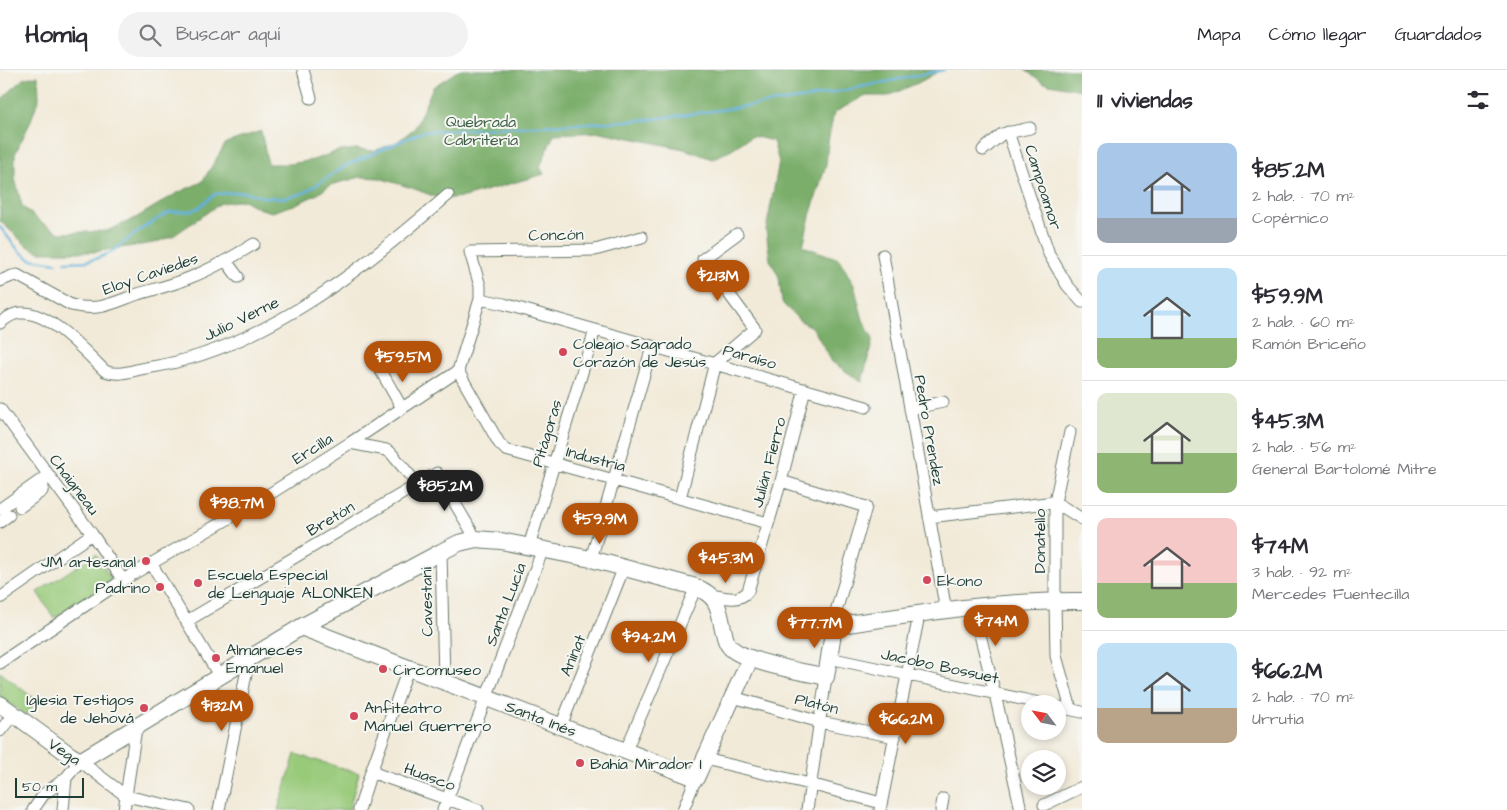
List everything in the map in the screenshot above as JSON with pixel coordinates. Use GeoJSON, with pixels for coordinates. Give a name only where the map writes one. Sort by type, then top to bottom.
{"type":"FeatureCollection","features":[{"type":"Feature","properties":{"kind":"street"},"geometry":{"type":"LineString","coordinates":[[303,70],[311,98]]}},
{"type":"Feature","properties":{"kind":"street","name":"Campoamor"},"geometry":{"type":"LineString","coordinates":[[983,150],[996,137],[1008,132],[1030,128]]}},
{"type":"Feature","properties":{"kind":"street","name":"Campoamor"},"geometry":{"type":"LineString","coordinates":[[1008,132],[1049,254],[1067,285],[1082,302]]}},
{"type":"Feature","properties":{"kind":"street","name":"Julio Verne"},"geometry":{"type":"LineString","coordinates":[[0,323],[20,313],[31,314],[56,326],[105,371],[112,373],[120,374],[164,366],[214,351],[251,334],[332,288],[394,242],[448,195]]}},
{"type":"Feature","properties":{"kind":"street"},"geometry":{"type":"LineString","coordinates":[[680,498],[715,363],[755,329],[703,259],[736,234]]}},
{"type":"Feature","properties":{"kind":"street","name":"Concón"},"geometry":{"type":"LineString","coordinates":[[480,299],[480,286],[470,252],[595,250],[642,237]]}},
{"type":"Feature","properties":{"kind":"street","name":"Eloy Caviedes"},"geometry":{"type":"LineString","coordinates":[[0,281],[12,276],[18,276],[71,305],[80,308],[98,308],[114,305],[136,295],[188,279],[254,244]]}},
{"type":"Feature","properties":{"kind":"street","name":"Pedro Prendez"},"geometry":{"type":"LineString","coordinates":[[883,255],[946,611]]}},
{"type":"Feature","properties":{"kind":"street"},"geometry":{"type":"LineString","coordinates":[[226,260],[238,277]]}},
{"type":"Feature","properties":{"kind":"street"},"geometry":{"type":"LineString","coordinates":[[458,371],[480,299]]}},
{"type":"Feature","properties":{"kind":"street","name":"Paraíso"},"geometry":{"type":"LineString","coordinates":[[480,299],[715,363],[866,407]]}},
{"type":"Feature","properties":{"kind":"street","name":"Pitágoras"},"geometry":{"type":"LineString","coordinates":[[536,548],[554,463],[594,330]]}},
{"type":"Feature","properties":{"kind":"street"},"geometry":{"type":"LineString","coordinates":[[591,559],[652,347]]}},
{"type":"Feature","properties":{"kind":"street"},"geometry":{"type":"LineString","coordinates":[[382,371],[402,408]]}},
{"type":"Feature","properties":{"kind":"street","name":"Ercilla"},"geometry":{"type":"LineString","coordinates":[[0,663],[123,580],[257,502],[458,371]]}},
{"type":"Feature","properties":{"kind":"street","name":"Industria"},"geometry":{"type":"LineString","coordinates":[[458,371],[502,448],[506,450],[768,523]]}},
{"type":"Feature","properties":{"kind":"street","name":"Julián Fierro"},"geometry":{"type":"LineString","coordinates":[[711,595],[740,598],[748,591],[781,481],[805,389]]}},
{"type":"Feature","properties":{"kind":"street"},"geometry":{"type":"LineString","coordinates":[[910,409],[943,402]]}},
{"type":"Feature","properties":{"kind":"street","name":"Chaigneau"},"geometry":{"type":"LineString","coordinates":[[0,409],[44,478],[92,534],[123,580]]}},
{"type":"Feature","properties":{"kind":"street","name":"Donatello"},"geometry":{"type":"LineString","coordinates":[[1070,432],[1055,502],[1056,656],[1076,711]]}},
{"type":"Feature","properties":{"kind":"street"},"geometry":{"type":"LineString","coordinates":[[350,443],[381,449],[391,453],[418,485]]}},
{"type":"Feature","properties":{"kind":"street","name":"Bretón"},"geometry":{"type":"LineString","coordinates":[[187,621],[437,473],[476,539]]}},
{"type":"Feature","properties":{"kind":"street"},"geometry":{"type":"LineString","coordinates":[[20,507],[42,491],[44,478]]}},
{"type":"Feature","properties":{"kind":"street"},"geometry":{"type":"LineString","coordinates":[[3,515],[44,478]]}},
{"type":"Feature","properties":{"kind":"street"},"geometry":{"type":"LineString","coordinates":[[781,481],[866,507],[837,608],[807,810]]}},
{"type":"Feature","properties":{"kind":"street"},"geometry":{"type":"LineString","coordinates":[[929,518],[1055,502],[1082,519]]}},
{"type":"Feature","properties":{"kind":"street"},"geometry":{"type":"LineString","coordinates":[[0,598],[92,534]]}},
{"type":"Feature","properties":{"kind":"street"},"geometry":{"type":"LineString","coordinates":[[33,810],[44,794],[66,778],[80,760],[136,728],[300,627],[441,552],[476,539],[501,541],[591,559],[696,587],[711,595],[716,601],[726,641],[730,648],[750,659],[826,677]]}},
{"type":"Feature","properties":{"kind":"street","name":"Santa Lucía"},"geometry":{"type":"LineString","coordinates":[[445,804],[486,697],[536,548]]}},
{"type":"Feature","properties":{"kind":"street","name":"Cavestani"},"geometry":{"type":"LineString","coordinates":[[441,552],[444,681]]}},
{"type":"Feature","properties":{"kind":"street"},"geometry":{"type":"LineString","coordinates":[[151,563],[220,677]]}},
{"type":"Feature","properties":{"kind":"street","name":"Aninat"},"geometry":{"type":"LineString","coordinates":[[562,726],[624,567]]}},
{"type":"Feature","properties":{"kind":"street"},"geometry":{"type":"LineString","coordinates":[[626,750],[696,587]]}},
{"type":"Feature","properties":{"kind":"street"},"geometry":{"type":"LineString","coordinates":[[834,626],[973,607],[1082,601]]}},
{"type":"Feature","properties":{"kind":"street"},"geometry":{"type":"LineString","coordinates":[[973,607],[1021,810]]}},
{"type":"Feature","properties":{"kind":"street"},"geometry":{"type":"LineString","coordinates":[[705,759],[810,784],[881,807],[919,615]]}},
{"type":"Feature","properties":{"kind":"street","name":"Santa Inés"},"geometry":{"type":"LineString","coordinates":[[300,627],[696,778]]}},
{"type":"Feature","properties":{"kind":"street"},"geometry":{"type":"LineString","coordinates":[[219,810],[249,658]]}},
{"type":"Feature","properties":{"kind":"street","name":"Jacobo Bossuet"},"geometry":{"type":"LineString","coordinates":[[829,658],[1021,699]]}},
{"type":"Feature","properties":{"kind":"street"},"geometry":{"type":"LineString","coordinates":[[684,810],[696,778],[750,659]]}},
{"type":"Feature","properties":{"kind":"street"},"geometry":{"type":"LineString","coordinates":[[360,810],[371,772],[408,668]]}},
{"type":"Feature","properties":{"kind":"street","name":"Platón"},"geometry":{"type":"LineString","coordinates":[[733,697],[820,722],[894,737]]}},
{"type":"Feature","properties":{"kind":"street","name":"Vega"},"geometry":{"type":"LineString","coordinates":[[0,704],[70,755],[80,760],[126,796],[189,810]]}},
{"type":"Feature","properties":{"kind":"street"},"geometry":{"type":"LineString","coordinates":[[0,731],[13,715]]}},
{"type":"Feature","properties":{"kind":"street"},"geometry":{"type":"LineString","coordinates":[[124,810],[136,728]]}},
{"type":"Feature","properties":{"kind":"street","name":"Huasco"},"geometry":{"type":"LineString","coordinates":[[371,772],[445,804],[478,810]]}},
{"type":"Feature","properties":{"kind":"street"},"geometry":{"type":"LineString","coordinates":[[63,810],[66,778]]}},
{"type":"Feature","properties":{"kind":"street"},"geometry":{"type":"LineString","coordinates":[[1044,805],[1082,787]]}},
{"type":"Feature","properties":{"kind":"green space","name":"Quebrada Cabritería"},"geometry":{"type":"Polygon","coordinates":[[[459,70],[941,70],[920,82],[888,96],[864,96],[834,113],[828,142],[826,165],[803,246],[839,259],[854,285],[863,320],[873,339],[862,382],[832,362],[813,328],[799,320],[782,303],[779,277],[770,260],[766,230],[779,162],[773,141],[752,136],[712,159],[684,149],[601,132],[554,134],[540,167],[544,174],[464,197],[441,199],[379,178],[361,177],[330,185],[318,194],[272,212],[258,208],[244,200],[221,203],[173,236],[154,243],[93,252],[40,252],[27,246],[0,221],[0,101],[24,78],[38,76],[39,98],[30,123],[15,154],[15,178],[22,206],[41,222],[60,233],[107,231],[134,219],[177,193],[202,182],[226,143],[261,131],[268,164],[289,164],[313,160],[338,151],[356,149],[374,151],[397,142],[415,128],[433,87],[459,70]]]}},
{"type":"Feature","properties":{"kind":"green space"},"geometry":{"type":"Polygon","coordinates":[[[1025,70],[1082,70],[1082,90],[1044,83],[1025,70]]]}},
{"type":"Feature","properties":{"kind":"green space"},"geometry":{"type":"Polygon","coordinates":[[[96,554],[112,580],[54,618],[37,592],[96,554]]]}},
{"type":"Feature","properties":{"kind":"green space"},"geometry":{"type":"Polygon","coordinates":[[[0,672],[37,701],[26,715],[0,697],[0,672]]]}},
{"type":"Feature","properties":{"kind":"green space"},"geometry":{"type":"Polygon","coordinates":[[[295,754],[359,773],[349,810],[278,810],[295,754]]]}},
{"type":"Feature","properties":{"kind":"waterway","name":"Quebrada Cabritería"},"geometry":{"type":"LineString","coordinates":[[65,262],[87,261],[110,253],[143,228],[169,212],[191,211],[198,208],[215,194],[244,192],[262,197],[284,198],[304,193],[345,166],[422,132],[646,120],[807,98],[944,70]]}},
{"type":"Feature","properties":{"kind":"waterway"},"geometry":{"type":"LineString","coordinates":[[0,227],[19,251],[30,259],[57,263]]}},
{"type":"Feature","properties":{"kind":"place","name":"Colegio Sagrado Corazón de Jesús"},"geometry":{"type":"Point","coordinates":[563,352]}},
{"type":"Feature","properties":{"kind":"place","name":"JM artesanal"},"geometry":{"type":"Point","coordinates":[146,561]}},
{"type":"Feature","properties":{"kind":"place","name":"Ekono"},"geometry":{"type":"Point","coordinates":[927,580]}},
{"type":"Feature","properties":{"kind":"place","name":"Escuela Especial de Lenguaje ALONKEN"},"geometry":{"type":"Point","coordinates":[198,583]}},
{"type":"Feature","properties":{"kind":"place","name":"Padrino"},"geometry":{"type":"Point","coordinates":[160,587]}},
{"type":"Feature","properties":{"kind":"place","name":"Almaneces Emanuel"},"geometry":{"type":"Point","coordinates":[216,658]}},
{"type":"Feature","properties":{"kind":"place","name":"Circomuseo"},"geometry":{"type":"Point","coordinates":[383,669]}},
{"type":"Feature","properties":{"kind":"place","name":"Iglesia Testigos de Jehová"},"geometry":{"type":"Point","coordinates":[144,708]}},
{"type":"Feature","properties":{"kind":"place","name":"Anfiteatro Manuel Guerrero"},"geometry":{"type":"Point","coordinates":[354,716]}},
{"type":"Feature","properties":{"kind":"place","name":"Bahía Mirador I"},"geometry":{"type":"Point","coordinates":[580,763]}}]}
